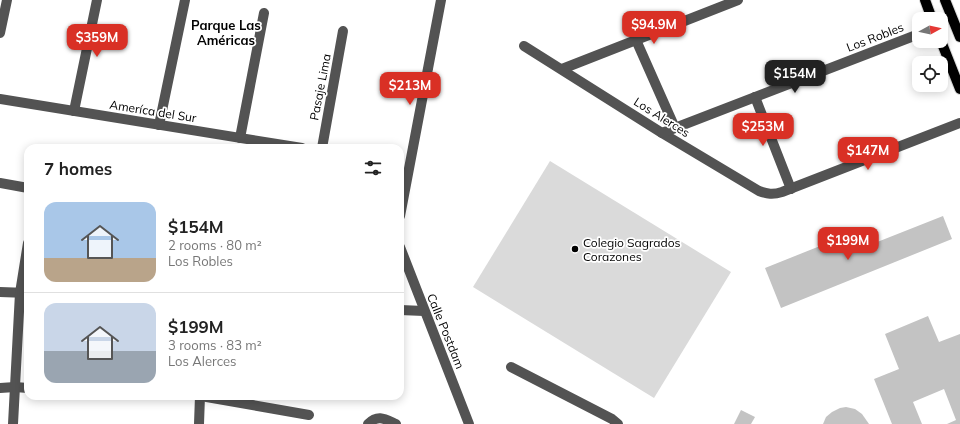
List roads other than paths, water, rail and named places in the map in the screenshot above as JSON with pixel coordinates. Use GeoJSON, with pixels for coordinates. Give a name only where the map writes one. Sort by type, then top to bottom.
{"type":"FeatureCollection","features":[{"type":"Feature","properties":{"kind":"main road"},"geometry":{"type":"LineString","coordinates":[[925,0],[929,12]]}},
{"type":"Feature","properties":{"kind":"main road"},"geometry":{"type":"LineString","coordinates":[[945,0],[960,37]]}},
{"type":"Feature","properties":{"kind":"main road"},"geometry":{"type":"LineString","coordinates":[[944,48],[960,89]]}},
{"type":"Feature","properties":{"kind":"street"},"geometry":{"type":"LineString","coordinates":[[0,33],[7,0]]}},
{"type":"Feature","properties":{"kind":"street"},"geometry":{"type":"LineString","coordinates":[[74,111],[97,0]]}},
{"type":"Feature","properties":{"kind":"street"},"geometry":{"type":"LineString","coordinates":[[159,125],[185,0]]}},
{"type":"Feature","properties":{"kind":"street"},"geometry":{"type":"LineString","coordinates":[[404,175],[441,0]]}},
{"type":"Feature","properties":{"kind":"street"},"geometry":{"type":"LineString","coordinates":[[562,69],[738,0]]}},
{"type":"Feature","properties":{"kind":"street"},"geometry":{"type":"LineString","coordinates":[[240,138],[264,13]]}},
{"type":"Feature","properties":{"kind":"street","name":"Pasaje Lima"},"geometry":{"type":"LineString","coordinates":[[323,144],[343,31]]}},
{"type":"Feature","properties":{"kind":"street","name":"Los Robles"},"geometry":{"type":"LineString","coordinates":[[662,133],[912,37]]}},
{"type":"Feature","properties":{"kind":"street","name":"Los Alerces"},"geometry":{"type":"LineString","coordinates":[[636,40],[675,128]]}},
{"type":"Feature","properties":{"kind":"street","name":"Los Alerces"},"geometry":{"type":"LineString","coordinates":[[524,46],[759,192],[770,194],[776,194],[791,189],[960,123]]}},
{"type":"Feature","properties":{"kind":"street"},"geometry":{"type":"LineString","coordinates":[[755,97],[791,189]]}},
{"type":"Feature","properties":{"kind":"street","name":"Ameríca del Sur"},"geometry":{"type":"LineString","coordinates":[[0,99],[277,144]]}},
{"type":"Feature","properties":{"kind":"street"},"geometry":{"type":"LineString","coordinates":[[0,183],[24,187]]}},
{"type":"Feature","properties":{"kind":"street","name":"Calle Postdam"},"geometry":{"type":"LineString","coordinates":[[404,258],[466,423]]}},
{"type":"Feature","properties":{"kind":"street"},"geometry":{"type":"LineString","coordinates":[[0,292],[24,293],[13,424]]}},
{"type":"Feature","properties":{"kind":"street"},"geometry":{"type":"LineString","coordinates":[[404,310],[424,311]]}},
{"type":"Feature","properties":{"kind":"street"},"geometry":{"type":"LineString","coordinates":[[511,367],[612,419],[618,424]]}},
{"type":"Feature","properties":{"kind":"street"},"geometry":{"type":"LineString","coordinates":[[0,388],[24,388]]}},
{"type":"Feature","properties":{"kind":"street"},"geometry":{"type":"LineString","coordinates":[[199,424],[200,400]]}},
{"type":"Feature","properties":{"kind":"street"},"geometry":{"type":"LineString","coordinates":[[223,400],[309,415]]}},
{"type":"Feature","properties":{"kind":"street"},"geometry":{"type":"LineString","coordinates":[[368,424],[372,420],[378,418],[384,418],[396,424]]}},
{"type":"Feature","properties":{"kind":"place","name":"Colegio Sagrados Corazones"},"geometry":{"type":"Point","coordinates":[575,249]}},
{"type":"Feature","properties":{"kind":"district","name":"Parque Las Américas"},"geometry":{"type":"Point","coordinates":[226,32]}}]}
